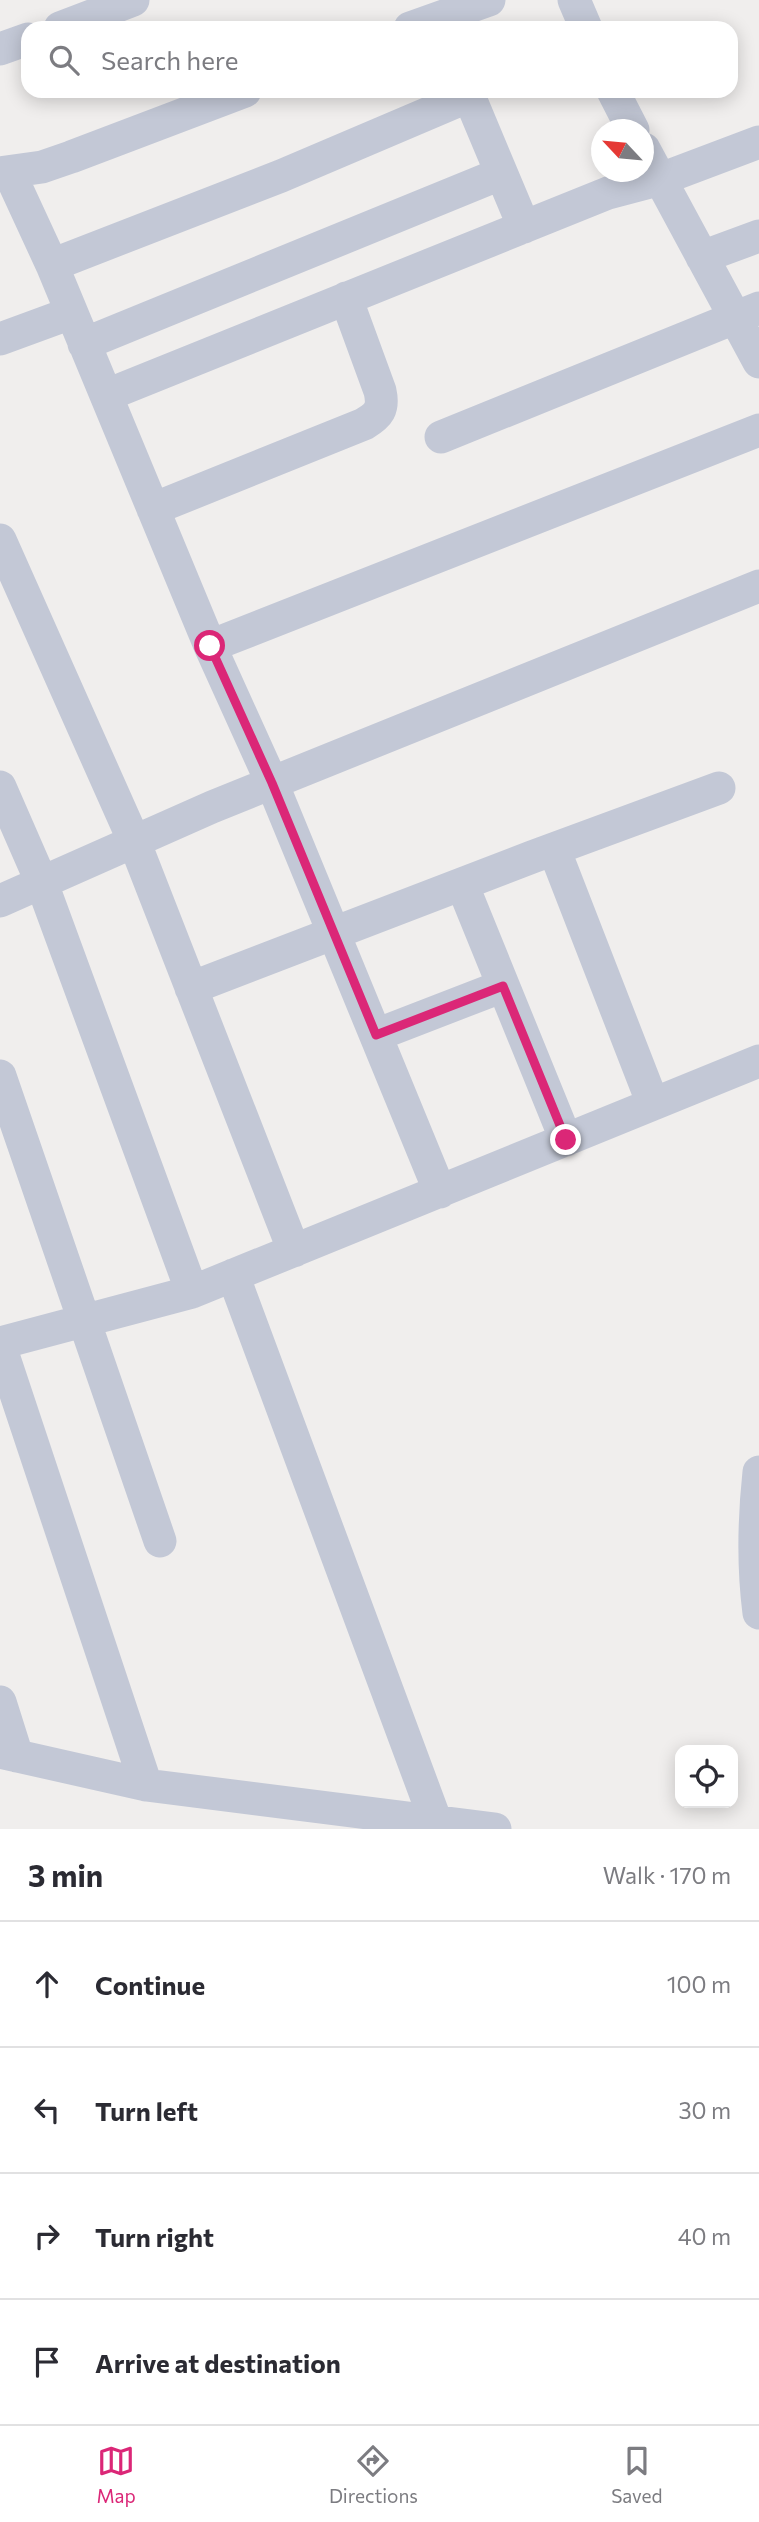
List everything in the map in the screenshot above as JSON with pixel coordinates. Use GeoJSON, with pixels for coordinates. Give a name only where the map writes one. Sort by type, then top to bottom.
{"type":"FeatureCollection","features":[{"type":"Feature","properties":{"kind":"street"},"geometry":{"type":"LineString","coordinates":[[78,21],[134,0]]}},
{"type":"Feature","properties":{"kind":"street"},"geometry":{"type":"LineString","coordinates":[[439,21],[489,0]]}},
{"type":"Feature","properties":{"kind":"street"},"geometry":{"type":"LineString","coordinates":[[574,0],[583,21]]}},
{"type":"Feature","properties":{"kind":"street"},"geometry":{"type":"LineString","coordinates":[[0,49],[21,42]]}},
{"type":"Feature","properties":{"kind":"street"},"geometry":{"type":"LineString","coordinates":[[227,98],[42,167],[5,173],[52,265],[210,646],[272,783],[440,1192]]}},
{"type":"Feature","properties":{"kind":"street"},"geometry":{"type":"LineString","coordinates":[[52,265],[281,176],[457,98]]}},
{"type":"Feature","properties":{"kind":"street"},"geometry":{"type":"LineString","coordinates":[[470,98],[524,227]]}},
{"type":"Feature","properties":{"kind":"street"},"geometry":{"type":"LineString","coordinates":[[617,98],[627,119]]}},
{"type":"Feature","properties":{"kind":"street"},"geometry":{"type":"LineString","coordinates":[[107,395],[608,193],[661,179],[759,142]]}},
{"type":"Feature","properties":{"kind":"street"},"geometry":{"type":"LineString","coordinates":[[654,167],[702,257],[747,313],[759,362]]}},
{"type":"Feature","properties":{"kind":"street"},"geometry":{"type":"LineString","coordinates":[[84,344],[500,174]]}},
{"type":"Feature","properties":{"kind":"street"},"geometry":{"type":"LineString","coordinates":[[702,257],[759,236]]}},
{"type":"Feature","properties":{"kind":"street"},"geometry":{"type":"LineString","coordinates":[[153,509],[378,416],[383,405],[380,391],[346,298]]}},
{"type":"Feature","properties":{"kind":"street"},"geometry":{"type":"LineString","coordinates":[[0,340],[71,313]]}},
{"type":"Feature","properties":{"kind":"street"},"geometry":{"type":"LineString","coordinates":[[441,437],[747,313]]}},
{"type":"Feature","properties":{"kind":"street"},"geometry":{"type":"LineString","coordinates":[[210,646],[759,430]]}},
{"type":"Feature","properties":{"kind":"street"},"geometry":{"type":"LineString","coordinates":[[0,540],[134,841],[294,1251]]}},
{"type":"Feature","properties":{"kind":"street"},"geometry":{"type":"LineString","coordinates":[[0,901],[272,783],[759,586]]}},
{"type":"Feature","properties":{"kind":"street"},"geometry":{"type":"LineString","coordinates":[[0,787],[41,881],[192,1292]]}},
{"type":"Feature","properties":{"kind":"street"},"geometry":{"type":"LineString","coordinates":[[191,988],[719,788]]}},
{"type":"Feature","properties":{"kind":"street"},"geometry":{"type":"LineString","coordinates":[[554,849],[653,1104]]}},
{"type":"Feature","properties":{"kind":"street"},"geometry":{"type":"LineString","coordinates":[[461,884],[566,1140]]}},
{"type":"Feature","properties":{"kind":"street"},"geometry":{"type":"LineString","coordinates":[[376,1035],[503,986]]}},
{"type":"Feature","properties":{"kind":"street"},"geometry":{"type":"LineString","coordinates":[[146,1785],[0,1344],[192,1292],[759,1060]]}},
{"type":"Feature","properties":{"kind":"street"},"geometry":{"type":"LineString","coordinates":[[0,1076],[160,1541]]}},
{"type":"Feature","properties":{"kind":"street"},"geometry":{"type":"LineString","coordinates":[[233,1275],[436,1822]]}},
{"type":"Feature","properties":{"kind":"street"},"geometry":{"type":"LineString","coordinates":[[758,1594],[756,1505],[759,1472]]}},
{"type":"Feature","properties":{"kind":"street"},"geometry":{"type":"LineString","coordinates":[[0,1702],[8,1754],[146,1785],[495,1829]]}},
{"type":"Feature","properties":{"kind":"route"},"geometry":{"type":"LineString","coordinates":[[210,646],[272,783],[376,1035],[503,986],[566,1140]]}}]}
